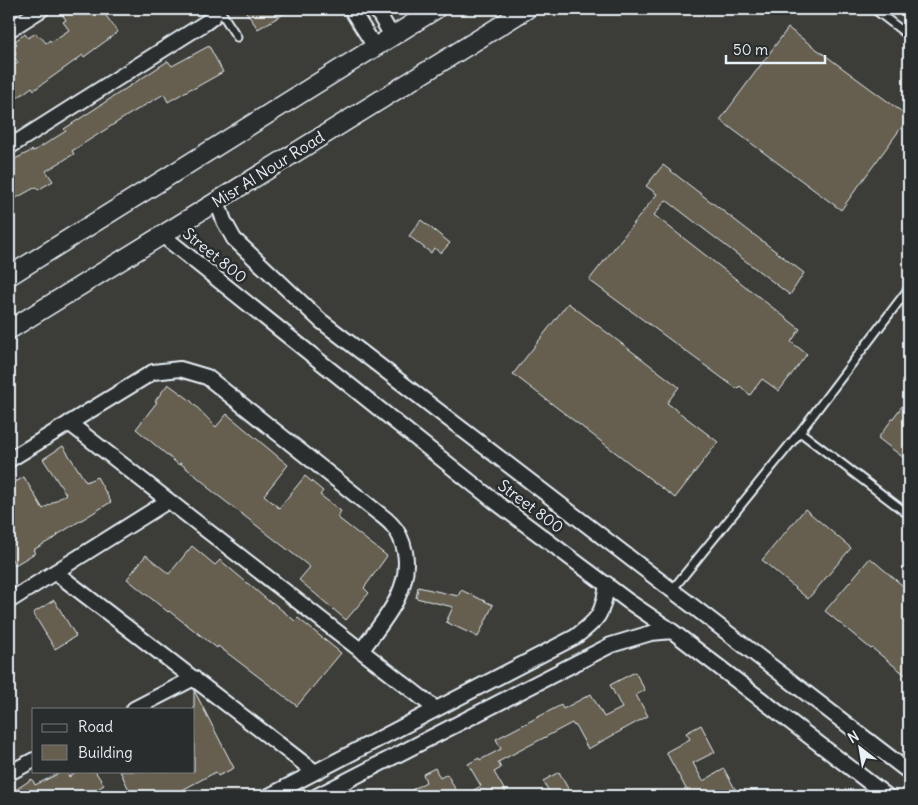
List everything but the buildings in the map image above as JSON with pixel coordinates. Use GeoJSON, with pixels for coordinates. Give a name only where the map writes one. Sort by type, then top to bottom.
{"type":"FeatureCollection","features":[{"type":"Feature","properties":{"kind":"street"},"geometry":{"type":"LineString","coordinates":[[9,30],[42,9]]}},
{"type":"Feature","properties":{"kind":"street"},"geometry":{"type":"LineString","coordinates":[[9,147],[205,23],[219,9]]}},
{"type":"Feature","properties":{"kind":"street"},"geometry":{"type":"LineString","coordinates":[[351,9],[375,47]]}},
{"type":"Feature","properties":{"kind":"street"},"geometry":{"type":"LineString","coordinates":[[376,9],[392,36]]}},
{"type":"Feature","properties":{"kind":"street"},"geometry":{"type":"LineString","coordinates":[[9,276],[436,9]]}},
{"type":"Feature","properties":{"kind":"street","name":"Misr Al Nour Road"},"geometry":{"type":"LineString","coordinates":[[9,330],[526,9]]}},
{"type":"Feature","properties":{"kind":"street","name":"Street 800"},"geometry":{"type":"LineString","coordinates":[[217,201],[224,221],[234,239],[321,321],[909,772]]}},
{"type":"Feature","properties":{"kind":"street","name":"Street 800"},"geometry":{"type":"LineString","coordinates":[[162,235],[494,500],[672,631],[886,796]]}},
{"type":"Feature","properties":{"kind":"street"},"geometry":{"type":"LineString","coordinates":[[9,460],[153,372],[180,369],[207,377],[377,512],[393,526],[403,543],[407,564],[404,584],[395,603],[361,651]]}},
{"type":"Feature","properties":{"kind":"street"},"geometry":{"type":"LineString","coordinates":[[69,423],[436,709]]}},
{"type":"Feature","properties":{"kind":"street"},"geometry":{"type":"LineString","coordinates":[[9,601],[168,501]]}},
{"type":"Feature","properties":{"kind":"street"},"geometry":{"type":"LineString","coordinates":[[55,572],[315,772]]}},
{"type":"Feature","properties":{"kind":"street"},"geometry":{"type":"LineString","coordinates":[[269,796],[581,633],[592,624],[604,605],[607,584]]}},
{"type":"Feature","properties":{"kind":"street"},"geometry":{"type":"LineString","coordinates":[[317,796],[611,645],[651,633],[672,631]]}},
{"type":"Feature","properties":{"kind":"street"},"geometry":{"type":"LineString","coordinates":[[136,708],[194,678]]}},
{"type":"Feature","properties":{"kind":"street"},"geometry":{"type":"LineString","coordinates":[[9,773],[32,761]]}},
{"type":"Feature","properties":{"kind":"lane"},"geometry":{"type":"LineString","coordinates":[[219,9],[237,37]]}},
{"type":"Feature","properties":{"kind":"lane"},"geometry":{"type":"LineString","coordinates":[[874,9],[909,36]]}},
{"type":"Feature","properties":{"kind":"lane"},"geometry":{"type":"LineString","coordinates":[[672,590],[800,432],[909,288]]}},
{"type":"Feature","properties":{"kind":"lane"},"geometry":{"type":"LineString","coordinates":[[800,432],[909,515]]}}]}
